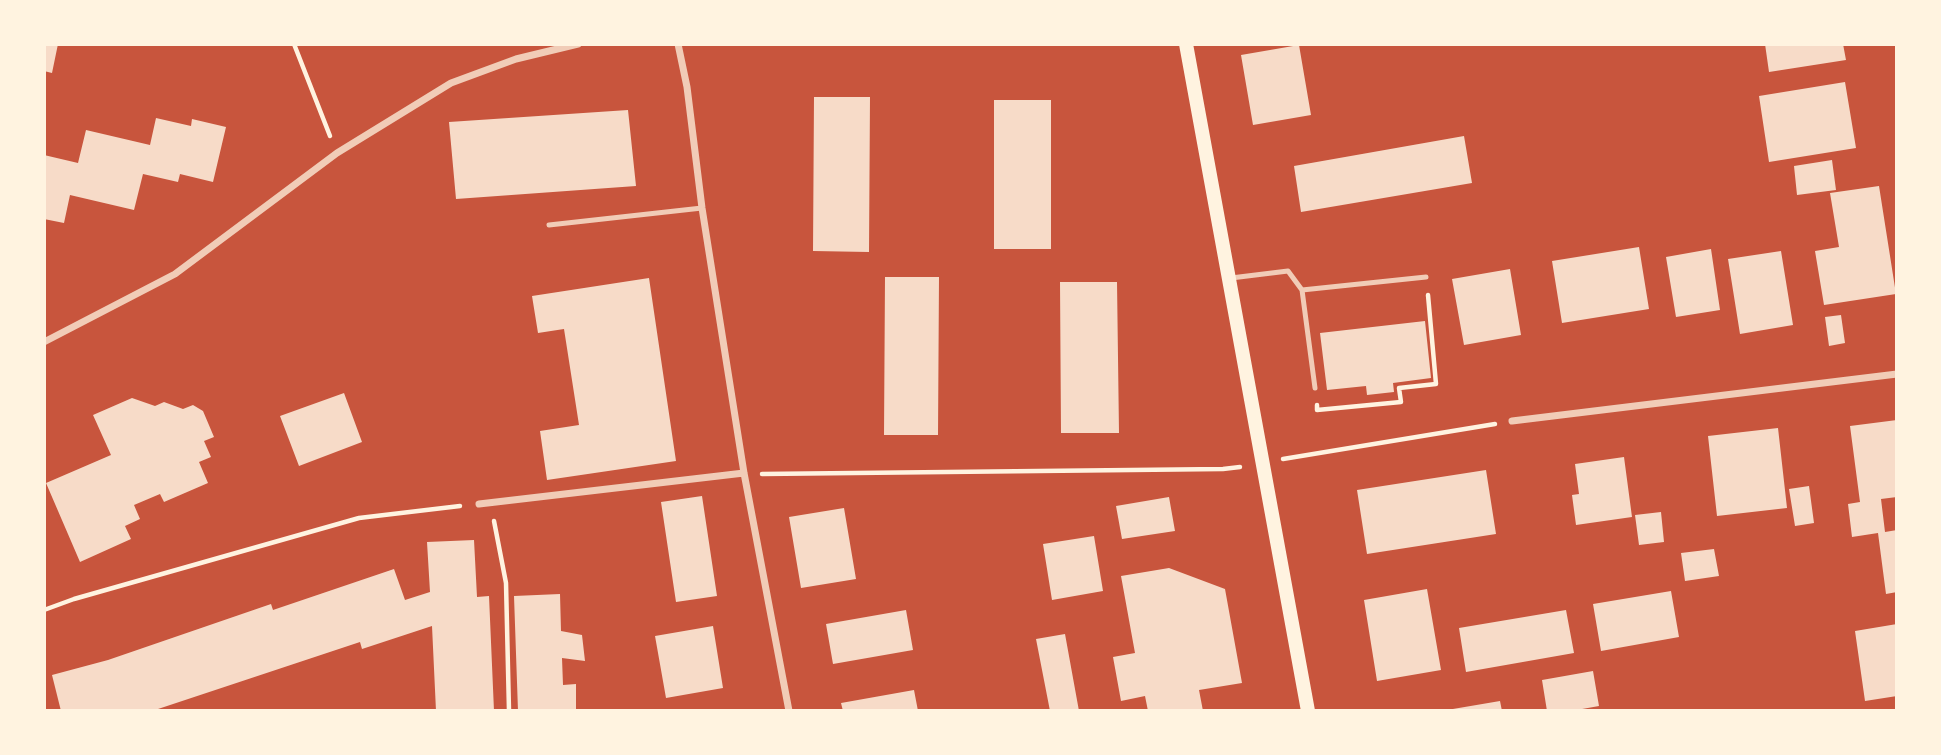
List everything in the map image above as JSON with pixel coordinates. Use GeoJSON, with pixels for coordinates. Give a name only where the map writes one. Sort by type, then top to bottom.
{"type":"FeatureCollection","features":[{"type":"Feature","properties":{"kind":"main road"},"geometry":{"type":"LineString","coordinates":[[1186,44],[1308,711]]}},
{"type":"Feature","properties":{"kind":"street"},"geometry":{"type":"LineString","coordinates":[[44,342],[175,274],[337,153],[451,83],[516,59],[578,44]]}},
{"type":"Feature","properties":{"kind":"street"},"geometry":{"type":"LineString","coordinates":[[678,44],[687,87],[702,208],[744,473],[789,711]]}},
{"type":"Feature","properties":{"kind":"street"},"geometry":{"type":"LineString","coordinates":[[1512,421],[1897,374]]}},
{"type":"Feature","properties":{"kind":"street"},"geometry":{"type":"LineString","coordinates":[[479,504],[744,473]]}},
{"type":"Feature","properties":{"kind":"lane"},"geometry":{"type":"LineString","coordinates":[[549,225],[702,208]]}},
{"type":"Feature","properties":{"kind":"lane"},"geometry":{"type":"LineString","coordinates":[[1229,278],[1288,271],[1302,290],[1315,388]]}},
{"type":"Feature","properties":{"kind":"lane"},"geometry":{"type":"LineString","coordinates":[[1302,290],[1426,277]]}},
{"type":"Feature","properties":{"kind":"path"},"geometry":{"type":"LineString","coordinates":[[294,44],[337,153]]}},
{"type":"Feature","properties":{"kind":"path"},"geometry":{"type":"LineString","coordinates":[[1315,388],[1317,410],[1401,402],[1399,388],[1436,384],[1426,277]]}},
{"type":"Feature","properties":{"kind":"path"},"geometry":{"type":"LineString","coordinates":[[1382,394],[1383,403]]}},
{"type":"Feature","properties":{"kind":"path"},"geometry":{"type":"LineString","coordinates":[[744,473],[1223,469],[1512,421]]}},
{"type":"Feature","properties":{"kind":"path"},"geometry":{"type":"LineString","coordinates":[[44,610],[74,599],[359,518],[479,504]]}},
{"type":"Feature","properties":{"kind":"path"},"geometry":{"type":"LineString","coordinates":[[495,530],[506,583],[509,711]]}},
{"type":"Feature","properties":{"kind":"building"},"geometry":{"type":"Polygon","coordinates":[[[44,44],[58,44],[52,73],[44,71],[44,44]]]}},
{"type":"Feature","properties":{"kind":"building"},"geometry":{"type":"Polygon","coordinates":[[[1765,44],[1843,44],[1846,60],[1769,72],[1765,44]]]}},
{"type":"Feature","properties":{"kind":"building"},"geometry":{"type":"Polygon","coordinates":[[[1299,45],[1311,115],[1253,125],[1241,55],[1299,45]]]}},
{"type":"Feature","properties":{"kind":"building"},"geometry":{"type":"Polygon","coordinates":[[[1845,82],[1856,148],[1769,162],[1759,96],[1845,82]]]}},
{"type":"Feature","properties":{"kind":"building"},"geometry":{"type":"Polygon","coordinates":[[[814,97],[870,97],[869,252],[813,251],[814,97]]]}},
{"type":"Feature","properties":{"kind":"building"},"geometry":{"type":"Polygon","coordinates":[[[994,100],[1051,100],[1051,249],[994,249],[994,100]]]}},
{"type":"Feature","properties":{"kind":"building"},"geometry":{"type":"Polygon","coordinates":[[[628,110],[636,186],[456,199],[449,122],[628,110]]]}},
{"type":"Feature","properties":{"kind":"building"},"geometry":{"type":"Polygon","coordinates":[[[156,118],[191,126],[192,119],[226,127],[213,182],[180,174],[178,182],[143,174],[134,210],[70,195],[64,223],[44,219],[44,155],[78,163],[86,130],[150,145],[156,118]]]}},
{"type":"Feature","properties":{"kind":"building"},"geometry":{"type":"Polygon","coordinates":[[[1464,136],[1472,183],[1301,212],[1294,166],[1464,136]]]}},
{"type":"Feature","properties":{"kind":"building"},"geometry":{"type":"Polygon","coordinates":[[[1832,160],[1836,190],[1797,195],[1794,166],[1832,160]]]}},
{"type":"Feature","properties":{"kind":"building"},"geometry":{"type":"Polygon","coordinates":[[[1879,186],[1896,294],[1824,305],[1815,251],[1839,247],[1830,193],[1879,186]]]}},
{"type":"Feature","properties":{"kind":"building"},"geometry":{"type":"Polygon","coordinates":[[[1639,247],[1649,309],[1562,323],[1552,261],[1639,247]]]}},
{"type":"Feature","properties":{"kind":"building"},"geometry":{"type":"Polygon","coordinates":[[[1711,249],[1720,310],[1676,317],[1666,257],[1711,249]]]}},
{"type":"Feature","properties":{"kind":"building"},"geometry":{"type":"Polygon","coordinates":[[[1781,251],[1793,325],[1740,334],[1728,259],[1781,251]]]}},
{"type":"Feature","properties":{"kind":"building"},"geometry":{"type":"Polygon","coordinates":[[[1510,269],[1521,335],[1464,345],[1452,279],[1510,269]]]}},
{"type":"Feature","properties":{"kind":"building"},"geometry":{"type":"Polygon","coordinates":[[[885,277],[939,277],[938,435],[884,435],[885,277]]]}},
{"type":"Feature","properties":{"kind":"building"},"geometry":{"type":"Polygon","coordinates":[[[649,278],[676,461],[547,480],[540,431],[579,425],[564,329],[538,333],[532,296],[649,278]]]}},
{"type":"Feature","properties":{"kind":"building"},"geometry":{"type":"Polygon","coordinates":[[[1060,282],[1117,282],[1119,433],[1061,433],[1060,282]]]}},
{"type":"Feature","properties":{"kind":"building"},"geometry":{"type":"Polygon","coordinates":[[[1841,315],[1845,343],[1829,346],[1825,317],[1841,315]]]}},
{"type":"Feature","properties":{"kind":"building"},"geometry":{"type":"Polygon","coordinates":[[[1425,321],[1431,378],[1393,383],[1394,392],[1367,395],[1366,386],[1327,390],[1320,333],[1425,321]]]}},
{"type":"Feature","properties":{"kind":"building"},"geometry":{"type":"Polygon","coordinates":[[[344,393],[362,442],[299,466],[280,416],[344,393]]]}},
{"type":"Feature","properties":{"kind":"building"},"geometry":{"type":"Polygon","coordinates":[[[132,398],[155,406],[164,402],[183,409],[193,405],[203,411],[214,437],[204,441],[211,457],[199,462],[208,483],[164,502],[160,494],[134,505],[140,519],[125,526],[131,539],[80,562],[46,483],[111,455],[93,415],[132,398]]]}},
{"type":"Feature","properties":{"kind":"building"},"geometry":{"type":"Polygon","coordinates":[[[1897,420],[1897,497],[1881,499],[1885,532],[1897,530],[1897,592],[1886,594],[1878,533],[1852,537],[1848,504],[1860,502],[1850,426],[1897,420]]]}},
{"type":"Feature","properties":{"kind":"building"},"geometry":{"type":"Polygon","coordinates":[[[1778,428],[1787,508],[1717,516],[1708,436],[1778,428]]]}},
{"type":"Feature","properties":{"kind":"building"},"geometry":{"type":"Polygon","coordinates":[[[1624,457],[1632,517],[1576,525],[1572,495],[1579,494],[1575,464],[1624,457]]]}},
{"type":"Feature","properties":{"kind":"building"},"geometry":{"type":"Polygon","coordinates":[[[1486,470],[1496,534],[1367,554],[1357,490],[1486,470]]]}},
{"type":"Feature","properties":{"kind":"building"},"geometry":{"type":"Polygon","coordinates":[[[1809,486],[1814,523],[1795,526],[1789,489],[1809,486]]]}},
{"type":"Feature","properties":{"kind":"building"},"geometry":{"type":"Polygon","coordinates":[[[702,496],[717,596],[676,602],[661,502],[702,496]]]}},
{"type":"Feature","properties":{"kind":"building"},"geometry":{"type":"Polygon","coordinates":[[[1169,497],[1175,531],[1122,539],[1116,506],[1169,497]]]}},
{"type":"Feature","properties":{"kind":"building"},"geometry":{"type":"Polygon","coordinates":[[[844,508],[856,579],[801,588],[789,517],[844,508]]]}},
{"type":"Feature","properties":{"kind":"building"},"geometry":{"type":"Polygon","coordinates":[[[1661,512],[1664,542],[1639,545],[1635,515],[1661,512]]]}},
{"type":"Feature","properties":{"kind":"building"},"geometry":{"type":"Polygon","coordinates":[[[1094,536],[1103,591],[1052,600],[1043,544],[1094,536]]]}},
{"type":"Feature","properties":{"kind":"building"},"geometry":{"type":"Polygon","coordinates":[[[474,540],[477,597],[489,596],[494,711],[436,711],[432,626],[362,649],[360,642],[152,711],[61,711],[52,675],[108,660],[271,604],[273,610],[394,569],[405,600],[430,592],[427,542],[474,540]]]}},
{"type":"Feature","properties":{"kind":"building"},"geometry":{"type":"Polygon","coordinates":[[[1714,549],[1719,576],[1685,581],[1681,553],[1714,549]]]}},
{"type":"Feature","properties":{"kind":"building"},"geometry":{"type":"Polygon","coordinates":[[[1169,568],[1225,589],[1242,683],[1199,690],[1203,711],[1148,711],[1145,696],[1121,701],[1113,657],[1135,653],[1121,576],[1169,568]]]}},
{"type":"Feature","properties":{"kind":"building"},"geometry":{"type":"Polygon","coordinates":[[[1427,589],[1441,670],[1377,681],[1364,600],[1427,589]]]}},
{"type":"Feature","properties":{"kind":"building"},"geometry":{"type":"Polygon","coordinates":[[[1671,591],[1679,637],[1601,651],[1593,604],[1671,591]]]}},
{"type":"Feature","properties":{"kind":"building"},"geometry":{"type":"Polygon","coordinates":[[[560,594],[561,631],[582,635],[585,661],[562,658],[563,685],[576,684],[576,711],[518,711],[514,596],[560,594]]]}},
{"type":"Feature","properties":{"kind":"building"},"geometry":{"type":"Polygon","coordinates":[[[906,610],[913,650],[833,664],[826,624],[906,610]]]}},
{"type":"Feature","properties":{"kind":"building"},"geometry":{"type":"Polygon","coordinates":[[[1566,610],[1574,653],[1466,672],[1459,628],[1566,610]]]}},
{"type":"Feature","properties":{"kind":"building"},"geometry":{"type":"Polygon","coordinates":[[[1897,624],[1897,696],[1865,701],[1855,631],[1897,624]]]}},
{"type":"Feature","properties":{"kind":"building"},"geometry":{"type":"Polygon","coordinates":[[[713,626],[723,688],[666,698],[655,636],[713,626]]]}},
{"type":"Feature","properties":{"kind":"building"},"geometry":{"type":"Polygon","coordinates":[[[1065,634],[1079,711],[1050,711],[1036,639],[1065,634]]]}},
{"type":"Feature","properties":{"kind":"building"},"geometry":{"type":"Polygon","coordinates":[[[1593,671],[1599,706],[1571,711],[1547,711],[1542,680],[1593,671]]]}},
{"type":"Feature","properties":{"kind":"building"},"geometry":{"type":"Polygon","coordinates":[[[914,690],[918,711],[843,711],[841,703],[914,690]]]}},
{"type":"Feature","properties":{"kind":"building"},"geometry":{"type":"Polygon","coordinates":[[[1500,701],[1502,711],[1447,711],[1447,710],[1500,701]]]}}]}
